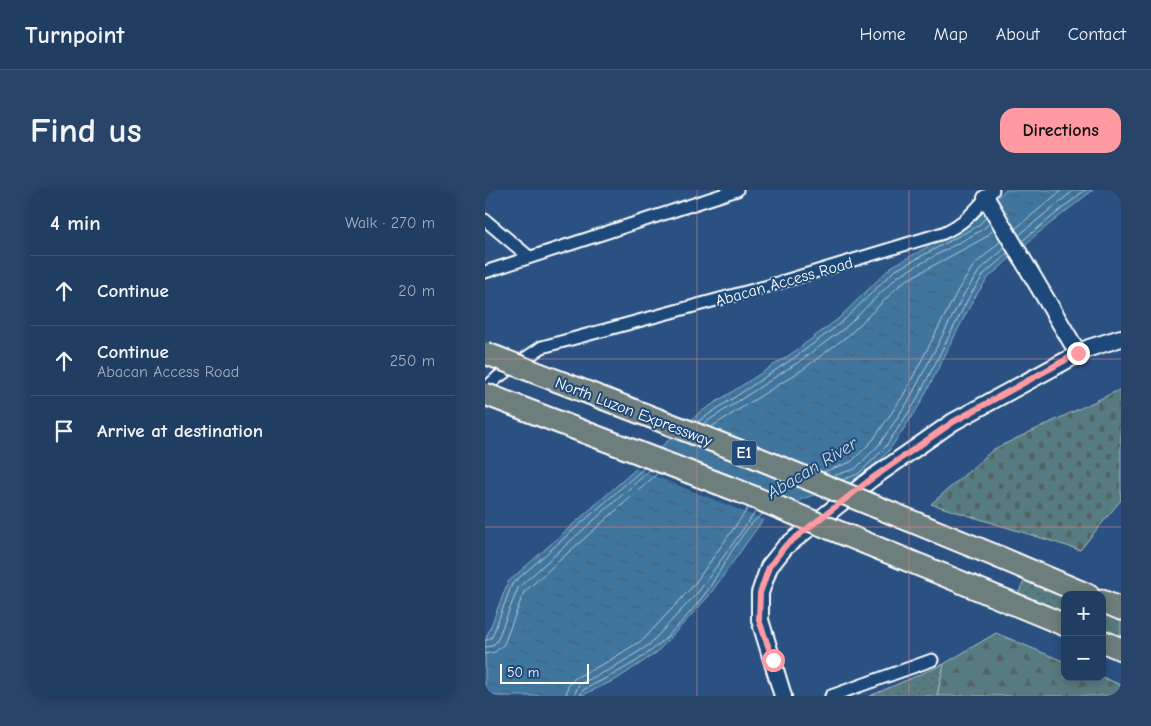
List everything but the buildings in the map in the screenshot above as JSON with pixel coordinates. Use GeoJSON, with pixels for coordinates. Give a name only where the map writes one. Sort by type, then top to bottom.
{"type":"FeatureCollection","features":[{"type":"Feature","properties":{"kind":"highway","name":"North Luzon Expressway"},"geometry":{"type":"LineString","coordinates":[[485,353],[755,457],[1079,591]]}},
{"type":"Feature","properties":{"kind":"highway","name":"E1"},"geometry":{"type":"LineString","coordinates":[[485,394],[741,492],[1061,623]]}},
{"type":"Feature","properties":{"kind":"highway"},"geometry":{"type":"LineString","coordinates":[[1106,603],[1121,609]]}},
{"type":"Feature","properties":{"kind":"highway"},"geometry":{"type":"LineString","coordinates":[[1106,643],[1121,649]]}},
{"type":"Feature","properties":{"kind":"street"},"geometry":{"type":"LineString","coordinates":[[485,272],[528,256],[737,190]]}},
{"type":"Feature","properties":{"kind":"street","name":"Abacan Access Road"},"geometry":{"type":"LineString","coordinates":[[485,389],[538,349],[768,286],[943,234],[970,217],[989,197],[1074,346]]}},
{"type":"Feature","properties":{"kind":"street"},"geometry":{"type":"LineString","coordinates":[[485,220],[528,256]]}},
{"type":"Feature","properties":{"kind":"street"},"geometry":{"type":"LineString","coordinates":[[783,696],[759,620],[760,593],[769,567],[785,546],[871,479],[953,422],[1074,346],[1089,348],[1121,338]]}},
{"type":"Feature","properties":{"kind":"street"},"geometry":{"type":"LineString","coordinates":[[831,696],[932,660]]}},
{"type":"Feature","properties":{"kind":"green space"},"geometry":{"type":"Polygon","coordinates":[[[1121,389],[1121,500],[1080,550],[931,504],[994,449],[1121,389]]]}},
{"type":"Feature","properties":{"kind":"green space"},"geometry":{"type":"Polygon","coordinates":[[[1026,577],[1061,593],[1061,614],[1017,596],[1026,577]]]}},
{"type":"Feature","properties":{"kind":"green space"},"geometry":{"type":"Polygon","coordinates":[[[1106,611],[1121,617],[1121,640],[1106,634],[1106,611]]]}},
{"type":"Feature","properties":{"kind":"green space"},"geometry":{"type":"Polygon","coordinates":[[[996,633],[1061,660],[1061,681],[1106,681],[1106,679],[1121,685],[1121,696],[937,696],[944,664],[996,633]]]}},
{"type":"Feature","properties":{"kind":"green space"},"geometry":{"type":"Polygon","coordinates":[[[944,664],[937,696],[870,696],[944,664]]]}},
{"type":"Feature","properties":{"kind":"water","name":"Abacan River"},"geometry":{"type":"Polygon","coordinates":[[[1005,190],[1093,190],[1037,234],[988,278],[973,300],[919,406],[888,452],[861,479],[802,499],[762,521],[708,597],[656,653],[617,679],[581,696],[485,696],[485,641],[508,582],[699,413],[791,354],[838,319],[891,267],[976,220],[1005,190]]]}},
{"type":"Feature","properties":{"kind":"pier"},"geometry":{"type":"Polygon","coordinates":[[[651,451],[792,507],[767,521],[632,467],[651,451]]]}},
{"type":"Feature","properties":{"kind":"route"},"geometry":{"type":"LineString","coordinates":[[773,660],[759,620],[760,593],[769,567],[785,546],[871,479],[953,422],[1078,353]]}}]}
